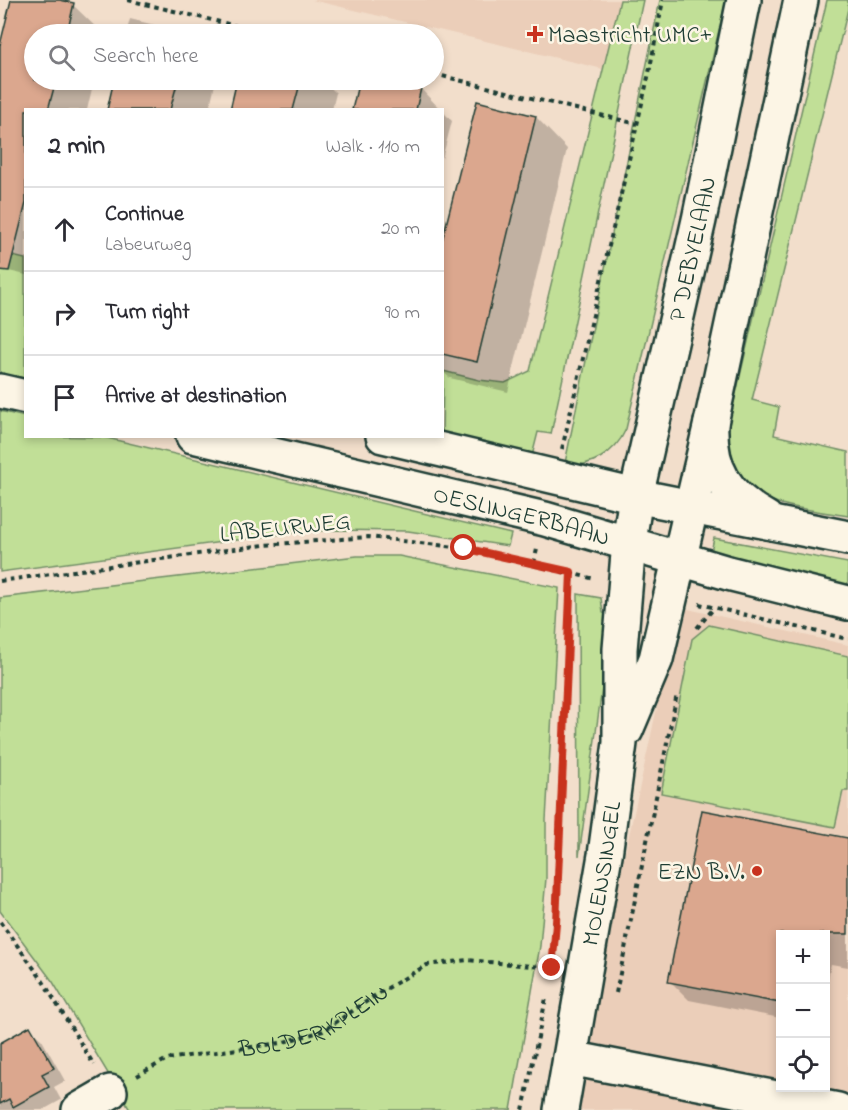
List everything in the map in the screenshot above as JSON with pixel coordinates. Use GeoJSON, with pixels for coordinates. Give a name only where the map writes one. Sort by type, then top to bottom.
{"type":"FeatureCollection","features":[{"type":"Feature","properties":{"kind":"street","name":"P DEBYELAAN"},"geometry":{"type":"LineString","coordinates":[[636,496],[699,220],[744,0]]}},
{"type":"Feature","properties":{"kind":"street"},"geometry":{"type":"LineString","coordinates":[[781,526],[749,509],[731,493],[714,460],[711,423],[801,0]]}},
{"type":"Feature","properties":{"kind":"street"},"geometry":{"type":"LineString","coordinates":[[0,391],[24,397]]}},
{"type":"Feature","properties":{"kind":"street","name":"MOLENSINGEL"},"geometry":{"type":"LineString","coordinates":[[620,743],[656,659],[711,423]]}},
{"type":"Feature","properties":{"kind":"street","name":"OESLINGERBAAN"},"geometry":{"type":"LineString","coordinates":[[201,438],[544,519],[629,542],[728,573],[848,603]]}},
{"type":"Feature","properties":{"kind":"street","name":"OESLINGERBAAN"},"geometry":{"type":"LineString","coordinates":[[392,438],[636,496],[848,538]]}},
{"type":"Feature","properties":{"kind":"street","name":"MOLENSINGEL"},"geometry":{"type":"LineString","coordinates":[[561,1110],[605,855],[620,743],[620,649],[629,542],[636,496]]}},
{"type":"Feature","properties":{"kind":"street"},"geometry":{"type":"LineString","coordinates":[[570,1058],[832,1109]]}},
{"type":"Feature","properties":{"kind":"street"},"geometry":{"type":"LineString","coordinates":[[80,1110],[110,1092]]}},
{"type":"Feature","properties":{"kind":"path"},"geometry":{"type":"LineString","coordinates":[[128,0],[228,24]]}},
{"type":"Feature","properties":{"kind":"path"},"geometry":{"type":"LineString","coordinates":[[556,476],[637,124],[663,0]]}},
{"type":"Feature","properties":{"kind":"path"},"geometry":{"type":"LineString","coordinates":[[444,76],[637,124]]}},
{"type":"Feature","properties":{"kind":"path"},"geometry":{"type":"LineString","coordinates":[[534,563],[544,519]]}},
{"type":"Feature","properties":{"kind":"path","name":"LABEURWEG"},"geometry":{"type":"LineString","coordinates":[[0,581],[264,545],[368,537],[464,548],[571,572],[557,912],[552,968]]}},
{"type":"Feature","properties":{"kind":"path"},"geometry":{"type":"LineString","coordinates":[[694,631],[714,608],[848,639]]}},
{"type":"Feature","properties":{"kind":"path"},"geometry":{"type":"LineString","coordinates":[[615,994],[680,682]]}},
{"type":"Feature","properties":{"kind":"path"},"geometry":{"type":"LineString","coordinates":[[0,922],[41,978],[110,1092]]}},
{"type":"Feature","properties":{"kind":"path","name":"BOLDERIKPLEIN"},"geometry":{"type":"LineString","coordinates":[[110,1092],[168,1059],[280,1043],[323,1031],[379,993],[427,965],[468,960],[552,968]]}},
{"type":"Feature","properties":{"kind":"path"},"geometry":{"type":"LineString","coordinates":[[550,978],[552,968]]}},
{"type":"Feature","properties":{"kind":"path"},"geometry":{"type":"LineString","coordinates":[[523,1110],[548,989]]}},
{"type":"Feature","properties":{"kind":"shaded area","name":"Maastricht UMC+"},"geometry":{"type":"Polygon","coordinates":[[[312,0],[620,0],[603,69],[444,31],[444,24],[413,24],[312,0]]]}},
{"type":"Feature","properties":{"kind":"shaded area"},"geometry":{"type":"Polygon","coordinates":[[[679,607],[848,645],[848,1110],[572,1110],[586,1032],[679,607]]]}},
{"type":"Feature","properties":{"kind":"green space"},"geometry":{"type":"Polygon","coordinates":[[[620,0],[643,0],[551,434],[538,432],[531,460],[444,437],[444,371],[479,380],[505,383],[530,371],[620,0]]]}},
{"type":"Feature","properties":{"kind":"green space"},"geometry":{"type":"Polygon","coordinates":[[[660,0],[726,0],[626,429],[615,446],[601,458],[564,468],[660,0]]]}},
{"type":"Feature","properties":{"kind":"green space"},"geometry":{"type":"Polygon","coordinates":[[[827,0],[848,0],[848,9],[752,400],[779,407],[774,435],[848,452],[848,516],[783,504],[766,498],[751,488],[739,474],[731,454],[728,428],[827,0]]]}},
{"type":"Feature","properties":{"kind":"green space"},"geometry":{"type":"Polygon","coordinates":[[[0,253],[24,259],[24,380],[0,375],[0,253]]]}},
{"type":"Feature","properties":{"kind":"green space"},"geometry":{"type":"Polygon","coordinates":[[[0,411],[24,417],[24,438],[107,438],[511,534],[508,546],[408,531],[330,530],[282,534],[0,572],[0,411]]]}},
{"type":"Feature","properties":{"kind":"green space"},"geometry":{"type":"Polygon","coordinates":[[[714,538],[848,563],[848,585],[711,552],[714,538]]]}},
{"type":"Feature","properties":{"kind":"green space"},"geometry":{"type":"Polygon","coordinates":[[[357,556],[399,556],[559,588],[546,820],[546,878],[540,946],[511,1110],[130,1110],[53,982],[0,911],[0,598],[357,556]]]}},
{"type":"Feature","properties":{"kind":"green space"},"geometry":{"type":"Polygon","coordinates":[[[578,594],[601,598],[603,613],[612,615],[579,856],[578,594]]]}},
{"type":"Feature","properties":{"kind":"green space"},"geometry":{"type":"Polygon","coordinates":[[[709,625],[848,656],[848,791],[843,791],[835,827],[661,793],[692,639],[709,625]]]}},
{"type":"Feature","properties":{"kind":"building"},"geometry":{"type":"Polygon","coordinates":[[[11,0],[60,0],[74,3],[69,24],[24,24],[24,90],[53,90],[49,108],[24,108],[24,211],[9,271],[0,270],[0,45],[11,0]]]}},
{"type":"Feature","properties":{"kind":"building"},"geometry":{"type":"Polygon","coordinates":[[[112,90],[175,90],[171,108],[107,108],[112,90]]]}},
{"type":"Feature","properties":{"kind":"building"},"geometry":{"type":"Polygon","coordinates":[[[235,90],[298,90],[294,108],[230,108],[235,90]]]}},
{"type":"Feature","properties":{"kind":"building"},"geometry":{"type":"Polygon","coordinates":[[[357,90],[421,90],[416,108],[352,108],[357,90]]]}},
{"type":"Feature","properties":{"kind":"building"},"geometry":{"type":"Polygon","coordinates":[[[477,101],[536,116],[477,362],[444,354],[444,233],[477,101]]]}},
{"type":"Feature","properties":{"kind":"building"},"geometry":{"type":"Polygon","coordinates":[[[702,810],[848,838],[848,934],[830,934],[830,930],[776,930],[776,1002],[668,982],[702,810]]]}},
{"type":"Feature","properties":{"kind":"building"},"geometry":{"type":"Polygon","coordinates":[[[30,1026],[54,1068],[42,1074],[49,1087],[13,1107],[9,1099],[0,1104],[0,1043],[30,1026]]]}},
{"type":"Feature","properties":{"kind":"place","name":"Maastricht UMC+"},"geometry":{"type":"Point","coordinates":[535,34]}},
{"type":"Feature","properties":{"kind":"place","name":"EZN B.V."},"geometry":{"type":"Point","coordinates":[757,871]}},
{"type":"Feature","properties":{"kind":"route"},"geometry":{"type":"LineString","coordinates":[[464,548],[571,572],[556,924],[552,968]]}}]}
